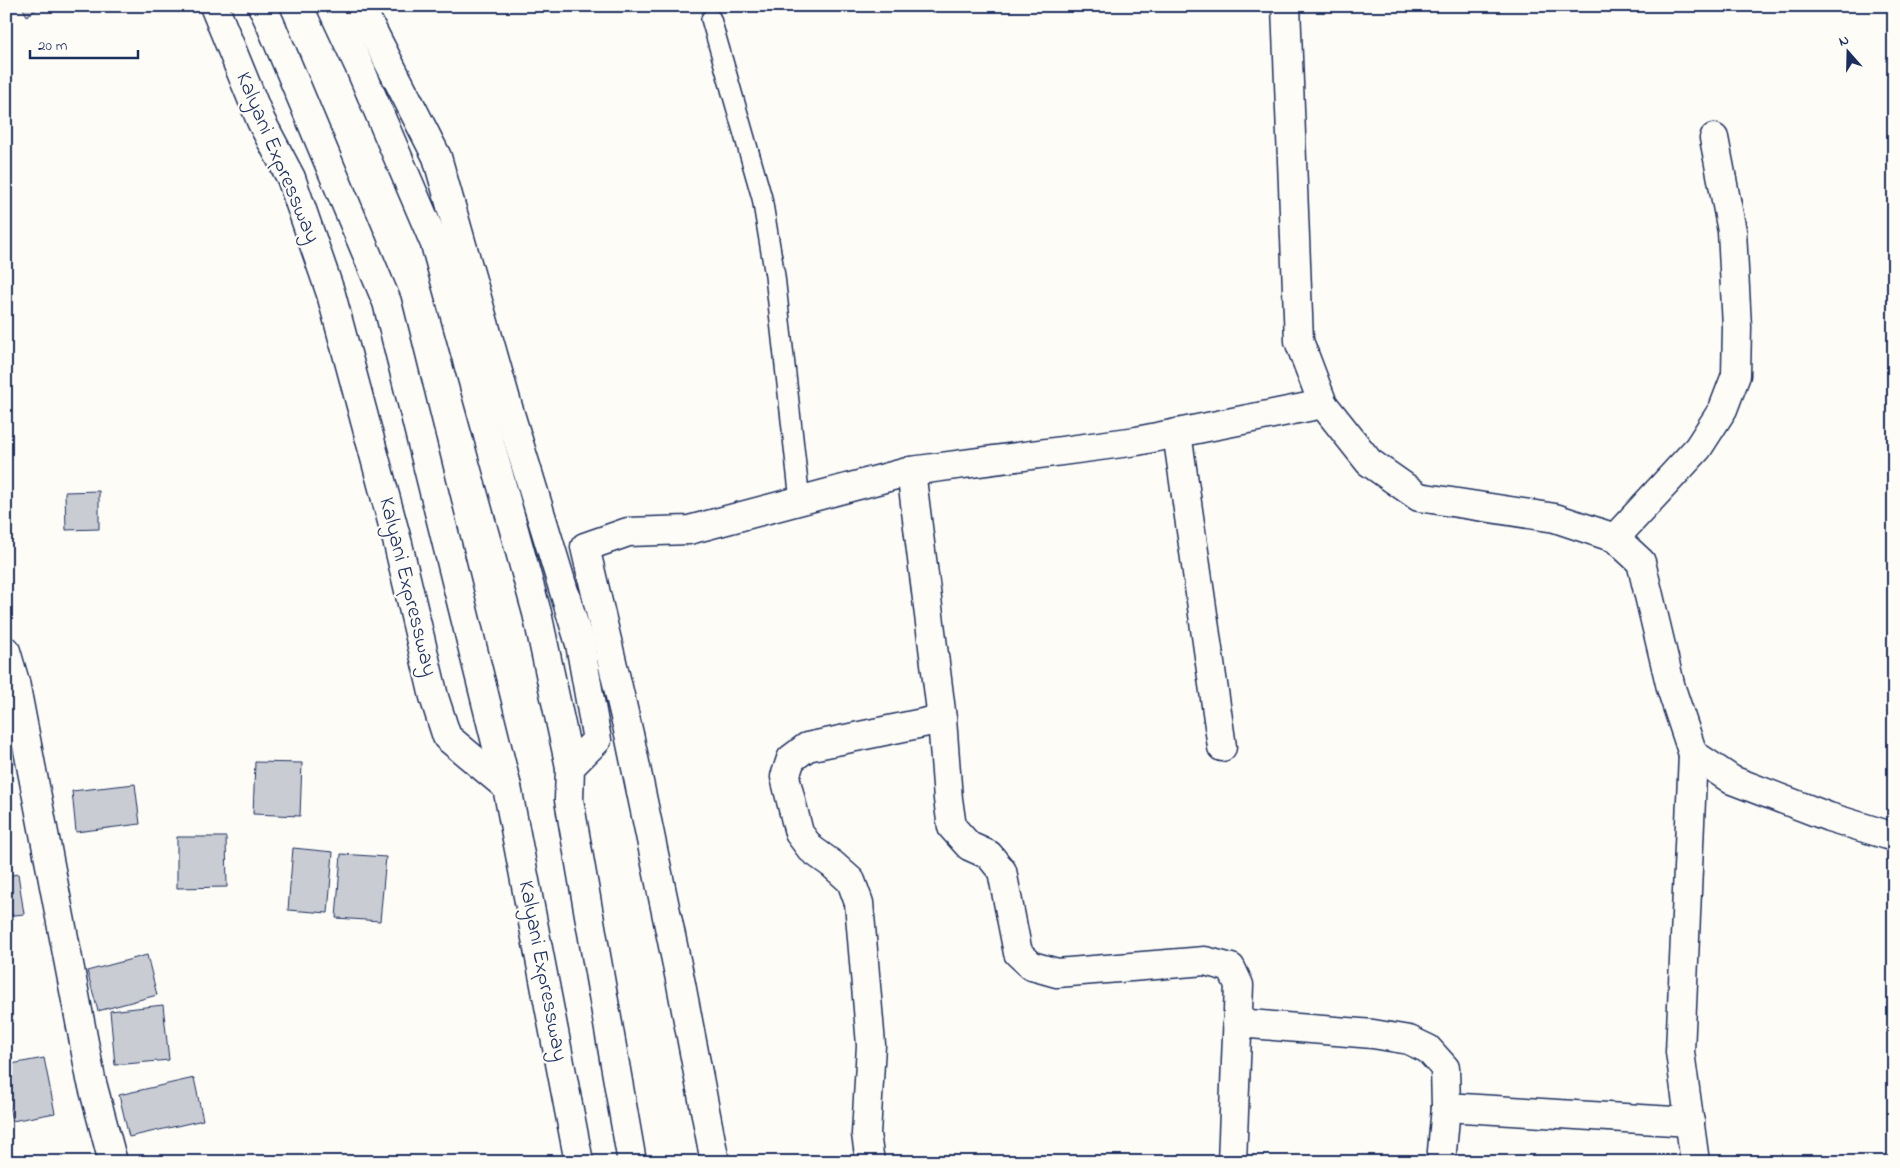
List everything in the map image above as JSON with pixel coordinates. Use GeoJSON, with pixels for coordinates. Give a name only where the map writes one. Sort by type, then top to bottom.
{"type":"FeatureCollection","features":[{"type":"Feature","properties":{"kind":"main road","name":"Kalyani Expressway"},"geometry":{"type":"LineString","coordinates":[[214,6],[260,121],[290,178],[331,294],[398,544],[434,697],[447,737],[507,787],[579,1162]]}},
{"type":"Feature","properties":{"kind":"main road"},"geometry":{"type":"LineString","coordinates":[[262,6],[387,302],[507,787]]}},
{"type":"Feature","properties":{"kind":"main road"},"geometry":{"type":"LineString","coordinates":[[331,6],[359,66],[435,244],[537,613],[570,767],[569,800],[632,1162]]}},
{"type":"Feature","properties":{"kind":"main road"},"geometry":{"type":"LineString","coordinates":[[360,6],[437,157],[508,407],[580,644],[597,740],[570,767]]}},
{"type":"Feature","properties":{"kind":"main road"},"geometry":{"type":"LineString","coordinates":[[1286,6],[1298,341],[1323,404],[1369,462],[1419,497],[1556,518],[1614,538],[1641,562],[1671,688],[1693,754],[1680,1052],[1695,1162]]}},
{"type":"Feature","properties":{"kind":"main road"},"geometry":{"type":"LineString","coordinates":[[1614,538],[1698,448],[1723,409],[1736,374],[1737,327],[1732,231],[1714,138]]}},
{"type":"Feature","properties":{"kind":"main road"},"geometry":{"type":"LineString","coordinates":[[716,1162],[629,734],[585,547],[628,532],[689,530],[911,471],[1137,441],[1323,404]]}},
{"type":"Feature","properties":{"kind":"main road"},"geometry":{"type":"LineString","coordinates":[[1178,433],[1222,747]]}},
{"type":"Feature","properties":{"kind":"main road"},"geometry":{"type":"LineString","coordinates":[[911,471],[942,719],[952,827],[969,846],[989,854],[1002,871],[1018,953],[1032,966],[1057,973],[1205,961],[1231,968],[1239,985],[1232,1162]]}},
{"type":"Feature","properties":{"kind":"main road"},"geometry":{"type":"LineString","coordinates":[[6,651],[15,682],[91,1079],[113,1162]]}},
{"type":"Feature","properties":{"kind":"main road"},"geometry":{"type":"LineString","coordinates":[[870,1162],[866,1134],[872,1046],[859,903],[851,881],[811,849],[799,833],[785,777],[791,760],[807,747],[942,719]]}},
{"type":"Feature","properties":{"kind":"main road"},"geometry":{"type":"LineString","coordinates":[[1693,754],[1732,780],[1829,817],[1894,837]]}},
{"type":"Feature","properties":{"kind":"main road"},"geometry":{"type":"LineString","coordinates":[[1237,1023],[1373,1034],[1409,1040],[1428,1048],[1445,1068],[1446,1107],[1441,1162]]}},
{"type":"Feature","properties":{"kind":"main road"},"geometry":{"type":"LineString","coordinates":[[1446,1107],[1690,1122]]}},
{"type":"Feature","properties":{"kind":"lane"},"geometry":{"type":"LineString","coordinates":[[711,19],[762,198],[775,276],[800,501]]}},
{"type":"Feature","properties":{"kind":"building"},"geometry":{"type":"Polygon","coordinates":[[[22,6],[41,6],[27,16],[22,6]]]}},
{"type":"Feature","properties":{"kind":"building"},"geometry":{"type":"Polygon","coordinates":[[[99,491],[99,529],[66,530],[65,492],[99,491]]]}},
{"type":"Feature","properties":{"kind":"building"},"geometry":{"type":"Polygon","coordinates":[[[255,762],[302,763],[300,816],[253,814],[255,762]]]}},
{"type":"Feature","properties":{"kind":"building"},"geometry":{"type":"Polygon","coordinates":[[[135,784],[140,824],[76,832],[72,791],[135,784]]]}},
{"type":"Feature","properties":{"kind":"building"},"geometry":{"type":"Polygon","coordinates":[[[177,837],[226,837],[227,887],[177,888],[177,837]]]}},
{"type":"Feature","properties":{"kind":"building"},"geometry":{"type":"Polygon","coordinates":[[[293,848],[333,852],[328,913],[288,910],[293,848]]]}},
{"type":"Feature","properties":{"kind":"building"},"geometry":{"type":"Polygon","coordinates":[[[341,854],[386,857],[380,921],[336,918],[341,854]]]}},
{"type":"Feature","properties":{"kind":"building"},"geometry":{"type":"Polygon","coordinates":[[[18,874],[24,914],[6,916],[6,876],[18,874]]]}},
{"type":"Feature","properties":{"kind":"building"},"geometry":{"type":"Polygon","coordinates":[[[147,955],[157,995],[98,1011],[87,971],[147,955]]]}},
{"type":"Feature","properties":{"kind":"building"},"geometry":{"type":"Polygon","coordinates":[[[163,1005],[169,1060],[115,1065],[110,1011],[163,1005]]]}},
{"type":"Feature","properties":{"kind":"building"},"geometry":{"type":"Polygon","coordinates":[[[44,1058],[55,1113],[12,1121],[6,1092],[6,1065],[44,1058]]]}},
{"type":"Feature","properties":{"kind":"building"},"geometry":{"type":"Polygon","coordinates":[[[194,1078],[203,1120],[129,1137],[119,1095],[194,1078]]]}}]}
